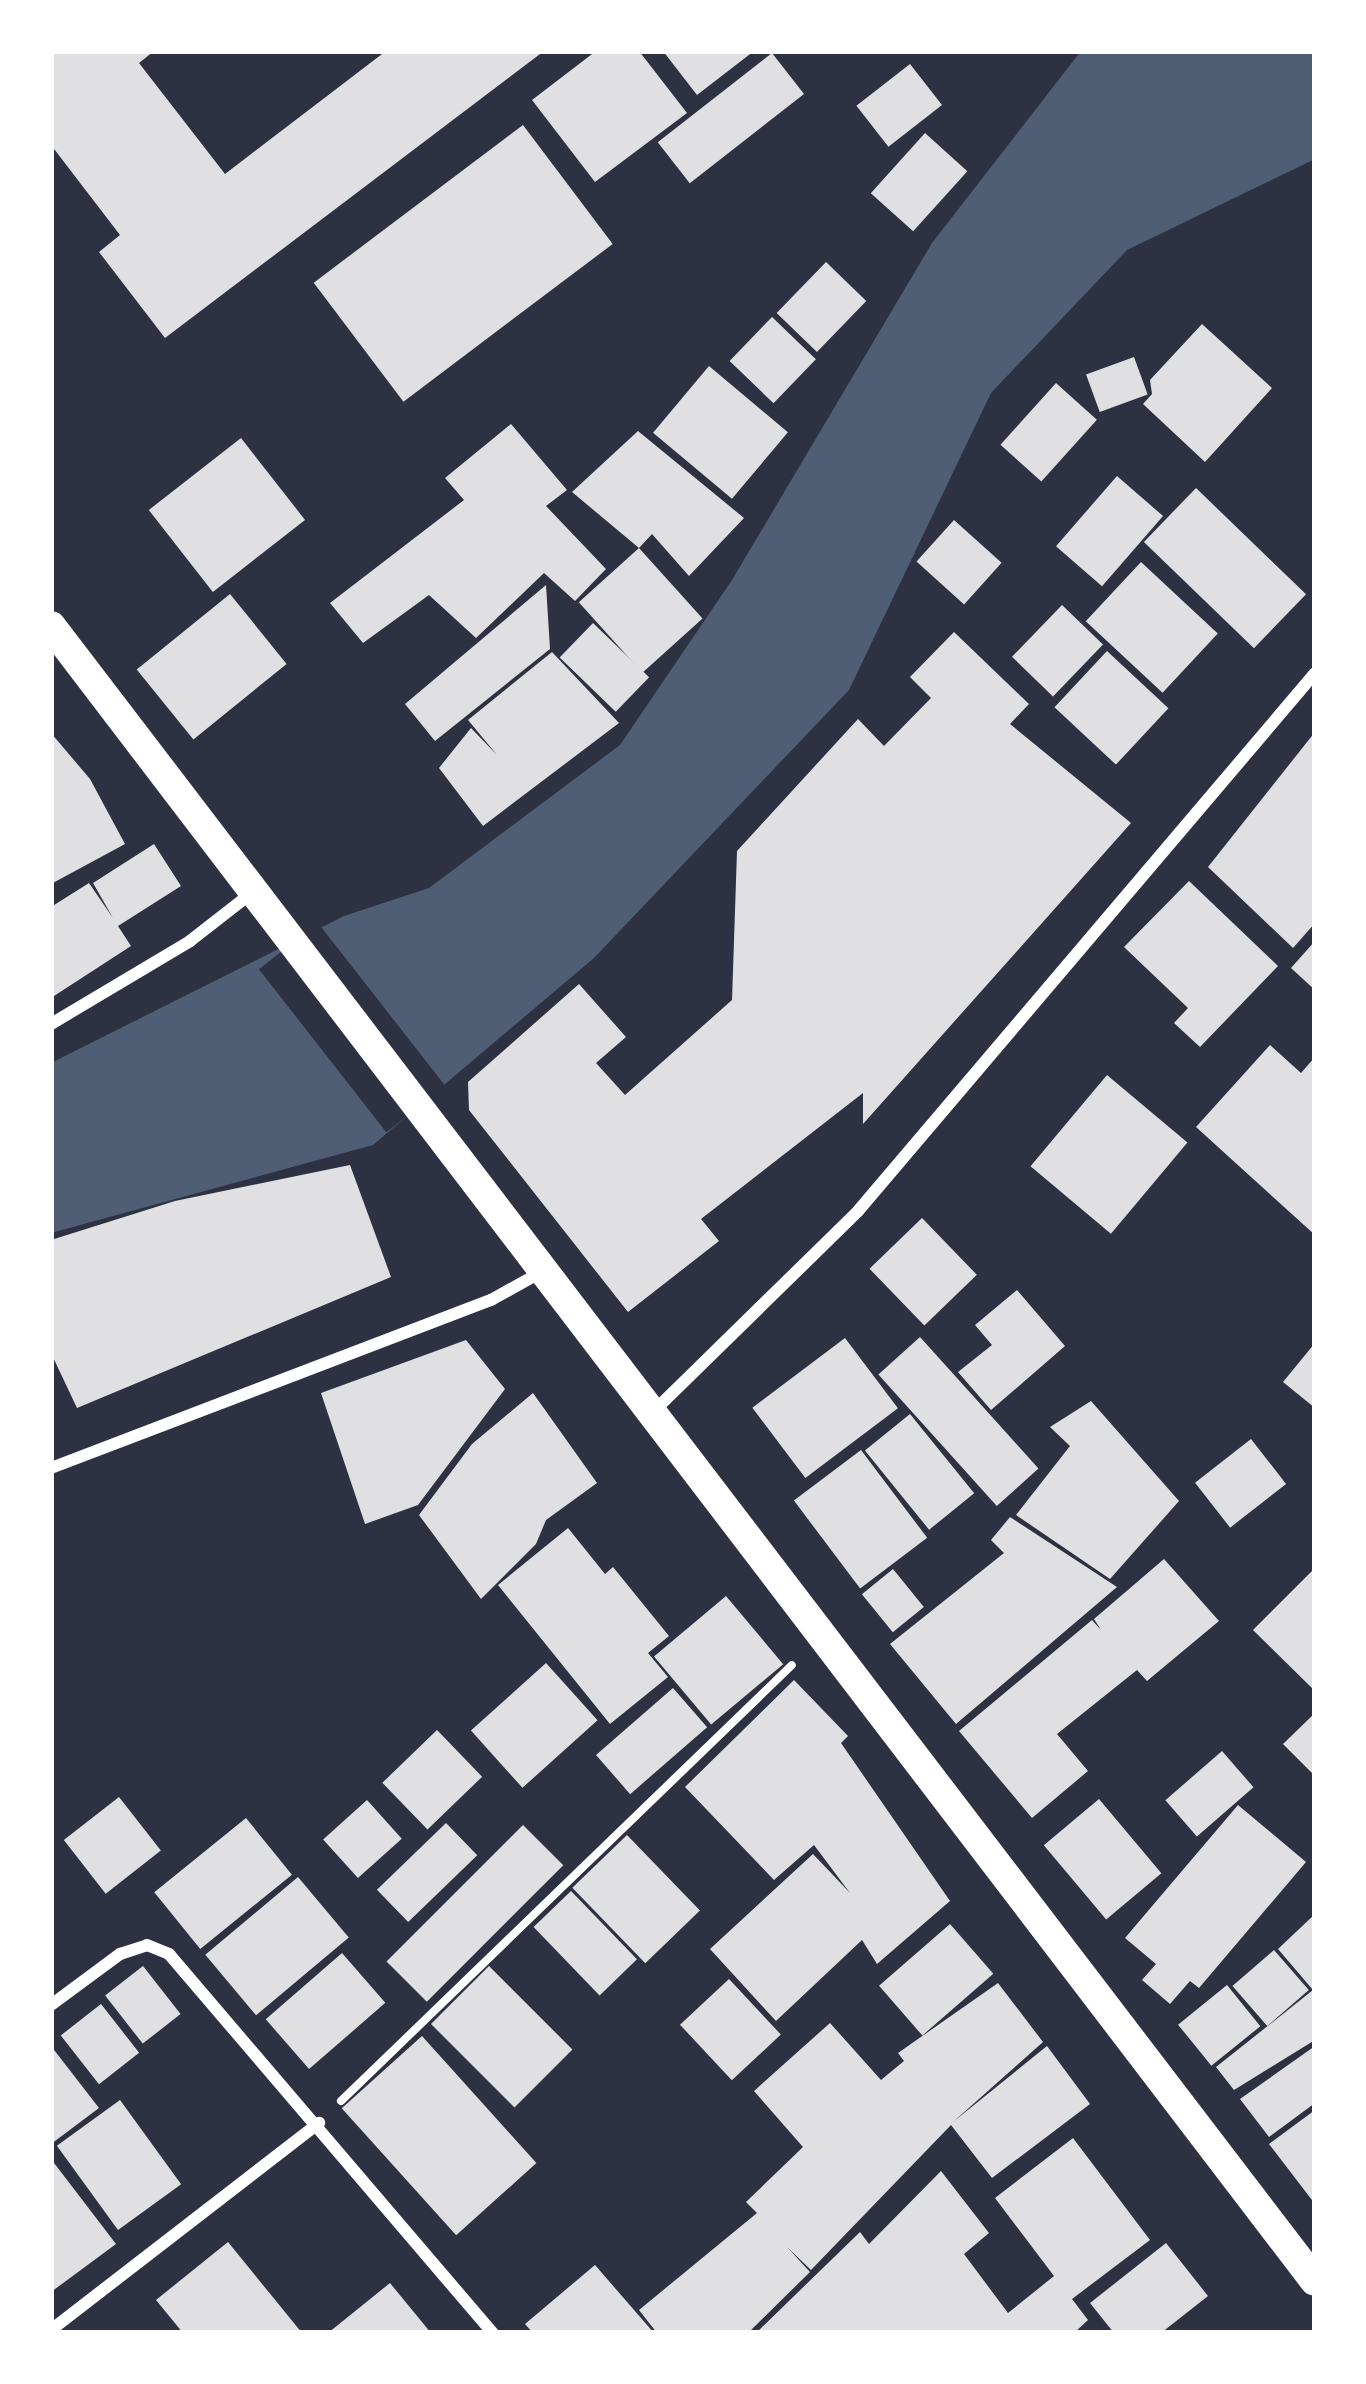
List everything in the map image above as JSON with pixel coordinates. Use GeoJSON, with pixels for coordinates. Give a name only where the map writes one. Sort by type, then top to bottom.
{"type":"FeatureCollection","features":[{"type":"Feature","properties":{"kind":"main road"},"geometry":{"type":"LineString","coordinates":[[51,626],[446,1150],[655,1410],[1315,2281]]}},
{"type":"Feature","properties":{"kind":"street"},"geometry":{"type":"LineString","coordinates":[[655,1410],[858,1211],[1315,673]]}},
{"type":"Feature","properties":{"kind":"street"},"geometry":{"type":"LineString","coordinates":[[51,1024],[261,902]]}},
{"type":"Feature","properties":{"kind":"street"},"geometry":{"type":"LineString","coordinates":[[51,1468],[491,1300],[544,1270]]}},
{"type":"Feature","properties":{"kind":"street"},"geometry":{"type":"LineString","coordinates":[[51,2005],[120,1954],[147,1945],[169,1954],[319,2122],[493,2333]]}},
{"type":"Feature","properties":{"kind":"street"},"geometry":{"type":"LineString","coordinates":[[51,2330],[319,2122]]}},
{"type":"Feature","properties":{"kind":"path"},"geometry":{"type":"LineString","coordinates":[[319,2122],[824,1635]]}},
{"type":"Feature","properties":{"kind":"water"},"geometry":{"type":"Polygon","coordinates":[[[1081,51],[1315,51],[1315,159],[1127,250],[991,393],[849,690],[594,958],[373,1145],[51,1233],[51,1063],[344,916],[429,888],[620,745],[732,580],[932,243],[1081,51]]]}},
{"type":"Feature","properties":{"kind":"pier"},"geometry":{"type":"Polygon","coordinates":[[[318,923],[445,1086],[386,1132],[259,969],[318,923]]]}},
{"type":"Feature","properties":{"kind":"building"},"geometry":{"type":"Polygon","coordinates":[[[51,51],[154,51],[139,63],[225,174],[386,51],[544,51],[165,338],[99,252],[120,235],[51,145],[51,51]]]}},
{"type":"Feature","properties":{"kind":"building"},"geometry":{"type":"Polygon","coordinates":[[[596,51],[639,51],[687,113],[595,182],[532,100],[596,51]]]}},
{"type":"Feature","properties":{"kind":"building"},"geometry":{"type":"Polygon","coordinates":[[[663,51],[754,51],[697,95],[663,51]]]}},
{"type":"Feature","properties":{"kind":"building"},"geometry":{"type":"Polygon","coordinates":[[[772,53],[804,94],[690,183],[658,142],[772,53]]]}},
{"type":"Feature","properties":{"kind":"building"},"geometry":{"type":"Polygon","coordinates":[[[910,64],[942,105],[888,147],[856,106],[910,64]]]}},
{"type":"Feature","properties":{"kind":"building"},"geometry":{"type":"Polygon","coordinates":[[[523,125],[613,244],[403,402],[314,283],[523,125]]]}},
{"type":"Feature","properties":{"kind":"building"},"geometry":{"type":"Polygon","coordinates":[[[925,133],[967,171],[913,231],[871,193],[925,133]]]}},
{"type":"Feature","properties":{"kind":"building"},"geometry":{"type":"Polygon","coordinates":[[[826,262],[866,301],[817,352],[777,313],[826,262]]]}},
{"type":"Feature","properties":{"kind":"building"},"geometry":{"type":"Polygon","coordinates":[[[772,317],[816,359],[774,403],[730,361],[772,317]]]}},
{"type":"Feature","properties":{"kind":"building"},"geometry":{"type":"Polygon","coordinates":[[[1202,324],[1272,388],[1205,462],[1143,404],[1152,394],[1150,380],[1202,324]]]}},
{"type":"Feature","properties":{"kind":"building"},"geometry":{"type":"Polygon","coordinates":[[[1134,357],[1148,395],[1100,412],[1086,374],[1134,357]]]}},
{"type":"Feature","properties":{"kind":"building"},"geometry":{"type":"Polygon","coordinates":[[[709,366],[788,432],[732,499],[653,433],[709,366]]]}},
{"type":"Feature","properties":{"kind":"building"},"geometry":{"type":"Polygon","coordinates":[[[1056,383],[1097,420],[1041,481],[1000,445],[1056,383]]]}},
{"type":"Feature","properties":{"kind":"building"},"geometry":{"type":"Polygon","coordinates":[[[511,424],[567,490],[546,506],[606,569],[575,601],[544,573],[476,638],[429,595],[363,643],[330,603],[464,500],[445,478],[511,424]]]}},
{"type":"Feature","properties":{"kind":"building"},"geometry":{"type":"Polygon","coordinates":[[[638,431],[744,518],[689,576],[652,534],[639,548],[572,492],[638,431]]]}},
{"type":"Feature","properties":{"kind":"building"},"geometry":{"type":"Polygon","coordinates":[[[241,438],[305,520],[213,592],[149,510],[241,438]]]}},
{"type":"Feature","properties":{"kind":"building"},"geometry":{"type":"Polygon","coordinates":[[[1117,476],[1163,516],[1102,586],[1056,546],[1117,476]]]}},
{"type":"Feature","properties":{"kind":"building"},"geometry":{"type":"Polygon","coordinates":[[[1196,488],[1306,594],[1254,648],[1144,542],[1196,488]]]}},
{"type":"Feature","properties":{"kind":"building"},"geometry":{"type":"Polygon","coordinates":[[[954,520],[1002,563],[964,604],[917,562],[954,520]]]}},
{"type":"Feature","properties":{"kind":"building"},"geometry":{"type":"Polygon","coordinates":[[[639,548],[703,619],[642,673],[579,602],[639,548]]]}},
{"type":"Feature","properties":{"kind":"building"},"geometry":{"type":"Polygon","coordinates":[[[1141,562],[1218,634],[1163,693],[1086,621],[1141,562]]]}},
{"type":"Feature","properties":{"kind":"building"},"geometry":{"type":"Polygon","coordinates":[[[546,585],[550,649],[435,741],[405,704],[546,585]]]}},
{"type":"Feature","properties":{"kind":"building"},"geometry":{"type":"Polygon","coordinates":[[[230,594],[287,664],[193,739],[137,670],[230,594]]]}},
{"type":"Feature","properties":{"kind":"building"},"geometry":{"type":"Polygon","coordinates":[[[1062,605],[1103,645],[1053,696],[1012,657],[1062,605]]]}},
{"type":"Feature","properties":{"kind":"building"},"geometry":{"type":"Polygon","coordinates":[[[593,623],[649,677],[616,712],[560,658],[593,623]]]}},
{"type":"Feature","properties":{"kind":"building"},"geometry":{"type":"Polygon","coordinates":[[[954,632],[1029,704],[1010,724],[1131,823],[863,1124],[863,1093],[701,1219],[719,1241],[628,1312],[469,1110],[468,1082],[579,984],[626,1037],[596,1063],[625,1095],[732,1000],[737,851],[858,719],[884,746],[931,698],[910,677],[954,632]]]}},
{"type":"Feature","properties":{"kind":"building"},"geometry":{"type":"Polygon","coordinates":[[[1107,651],[1168,708],[1116,765],[1054,707],[1107,651]]]}},
{"type":"Feature","properties":{"kind":"building"},"geometry":{"type":"Polygon","coordinates":[[[552,652],[619,723],[483,826],[439,768],[471,728],[497,755],[468,720],[552,652]]]}},
{"type":"Feature","properties":{"kind":"building"},"geometry":{"type":"Polygon","coordinates":[[[1315,732],[1315,923],[1293,948],[1208,867],[1315,732]]]}},
{"type":"Feature","properties":{"kind":"building"},"geometry":{"type":"Polygon","coordinates":[[[51,733],[90,779],[125,844],[51,884],[51,733]]]}},
{"type":"Feature","properties":{"kind":"building"},"geometry":{"type":"Polygon","coordinates":[[[154,844],[181,886],[118,926],[131,946],[54,996],[51,907],[89,883],[113,918],[93,883],[154,844]]]}},
{"type":"Feature","properties":{"kind":"building"},"geometry":{"type":"Polygon","coordinates":[[[1189,881],[1278,966],[1200,1047],[1174,1023],[1188,1008],[1124,947],[1189,881]]]}},
{"type":"Feature","properties":{"kind":"building"},"geometry":{"type":"Polygon","coordinates":[[[1315,941],[1315,990],[1291,968],[1315,941]]]}},
{"type":"Feature","properties":{"kind":"building"},"geometry":{"type":"Polygon","coordinates":[[[1270,1045],[1301,1073],[1315,1057],[1315,1235],[1196,1127],[1270,1045]]]}},
{"type":"Feature","properties":{"kind":"building"},"geometry":{"type":"Polygon","coordinates":[[[1107,1075],[1187,1142],[1111,1234],[1031,1166],[1107,1075]]]}},
{"type":"Feature","properties":{"kind":"building"},"geometry":{"type":"Polygon","coordinates":[[[350,1165],[391,1277],[77,1408],[51,1353],[51,1240],[175,1201],[350,1165]]]}},
{"type":"Feature","properties":{"kind":"building"},"geometry":{"type":"Polygon","coordinates":[[[922,1218],[977,1275],[924,1326],[869,1269],[922,1218]]]}},
{"type":"Feature","properties":{"kind":"building"},"geometry":{"type":"Polygon","coordinates":[[[1017,1290],[1065,1346],[991,1410],[958,1372],[992,1345],[975,1325],[1017,1290]]]}},
{"type":"Feature","properties":{"kind":"building"},"geometry":{"type":"Polygon","coordinates":[[[920,1337],[1038,1469],[997,1506],[878,1374],[920,1337]]]}},
{"type":"Feature","properties":{"kind":"building"},"geometry":{"type":"Polygon","coordinates":[[[845,1338],[898,1408],[805,1478],[752,1408],[845,1338]]]}},
{"type":"Feature","properties":{"kind":"building"},"geometry":{"type":"Polygon","coordinates":[[[466,1340],[505,1389],[418,1505],[365,1524],[321,1393],[466,1340]]]}},
{"type":"Feature","properties":{"kind":"building"},"geometry":{"type":"Polygon","coordinates":[[[1315,1343],[1315,1408],[1283,1382],[1315,1343]]]}},
{"type":"Feature","properties":{"kind":"building"},"geometry":{"type":"Polygon","coordinates":[[[533,1393],[597,1483],[546,1520],[536,1544],[481,1599],[419,1515],[472,1444],[533,1393]]]}},
{"type":"Feature","properties":{"kind":"building"},"geometry":{"type":"Polygon","coordinates":[[[1091,1401],[1179,1501],[1110,1579],[1016,1515],[1070,1446],[1050,1427],[1091,1401]]]}},
{"type":"Feature","properties":{"kind":"building"},"geometry":{"type":"Polygon","coordinates":[[[910,1414],[974,1493],[929,1530],[865,1451],[910,1414]]]}},
{"type":"Feature","properties":{"kind":"building"},"geometry":{"type":"Polygon","coordinates":[[[1251,1439],[1286,1484],[1230,1528],[1195,1483],[1251,1439]]]}},
{"type":"Feature","properties":{"kind":"building"},"geometry":{"type":"Polygon","coordinates":[[[861,1450],[927,1538],[860,1588],[794,1501],[861,1450]]]}},
{"type":"Feature","properties":{"kind":"building"},"geometry":{"type":"Polygon","coordinates":[[[1010,1517],[1117,1587],[956,1724],[890,1644],[1004,1553],[991,1540],[1010,1517]]]}},
{"type":"Feature","properties":{"kind":"building"},"geometry":{"type":"Polygon","coordinates":[[[568,1528],[605,1574],[613,1567],[669,1636],[648,1653],[668,1677],[610,1724],[498,1585],[568,1528]]]}},
{"type":"Feature","properties":{"kind":"building"},"geometry":{"type":"Polygon","coordinates":[[[1164,1559],[1219,1621],[1147,1681],[1137,1670],[1057,1734],[1088,1771],[1032,1818],[959,1731],[1092,1620],[1101,1630],[1094,1619],[1164,1559]]]}},
{"type":"Feature","properties":{"kind":"building"},"geometry":{"type":"Polygon","coordinates":[[[1315,1568],[1315,1691],[1253,1630],[1315,1568]]]}},
{"type":"Feature","properties":{"kind":"building"},"geometry":{"type":"Polygon","coordinates":[[[893,1569],[924,1607],[893,1632],[862,1594],[893,1569]]]}},
{"type":"Feature","properties":{"kind":"building"},"geometry":{"type":"Polygon","coordinates":[[[726,1596],[783,1664],[711,1725],[654,1656],[726,1596]]]}},
{"type":"Feature","properties":{"kind":"building"},"geometry":{"type":"Polygon","coordinates":[[[546,1663],[598,1720],[522,1788],[471,1731],[546,1663]]]}},
{"type":"Feature","properties":{"kind":"building"},"geometry":{"type":"Polygon","coordinates":[[[794,1680],[848,1736],[841,1743],[950,1901],[877,1964],[862,1940],[776,2021],[710,1949],[813,1854],[850,1893],[814,1845],[774,1880],[685,1787],[794,1680]]]}},
{"type":"Feature","properties":{"kind":"building"},"geometry":{"type":"Polygon","coordinates":[[[673,1688],[707,1727],[630,1794],[596,1755],[673,1688]]]}},
{"type":"Feature","properties":{"kind":"building"},"geometry":{"type":"Polygon","coordinates":[[[1315,1713],[1315,1776],[1283,1744],[1315,1713]]]}},
{"type":"Feature","properties":{"kind":"building"},"geometry":{"type":"Polygon","coordinates":[[[437,1730],[482,1777],[427,1830],[382,1783],[437,1730]]]}},
{"type":"Feature","properties":{"kind":"building"},"geometry":{"type":"Polygon","coordinates":[[[1222,1751],[1253,1787],[1197,1836],[1165,1800],[1222,1751]]]}},
{"type":"Feature","properties":{"kind":"building"},"geometry":{"type":"Polygon","coordinates":[[[119,1797],[161,1851],[106,1894],[64,1840],[119,1797]]]}},
{"type":"Feature","properties":{"kind":"building"},"geometry":{"type":"Polygon","coordinates":[[[1099,1799],[1161,1873],[1106,1920],[1044,1845],[1099,1799]]]}},
{"type":"Feature","properties":{"kind":"building"},"geometry":{"type":"Polygon","coordinates":[[[367,1800],[402,1839],[358,1878],[323,1839],[367,1800]]]}},
{"type":"Feature","properties":{"kind":"building"},"geometry":{"type":"Polygon","coordinates":[[[1238,1805],[1306,1862],[1199,1988],[1190,1981],[1170,2004],[1142,1980],[1156,1964],[1125,1938],[1238,1805]]]}},
{"type":"Feature","properties":{"kind":"building"},"geometry":{"type":"Polygon","coordinates":[[[246,1818],[292,1875],[200,1949],[154,1892],[246,1818]]]}},
{"type":"Feature","properties":{"kind":"building"},"geometry":{"type":"Polygon","coordinates":[[[446,1823],[477,1855],[408,1922],[377,1890],[446,1823]]]}},
{"type":"Feature","properties":{"kind":"building"},"geometry":{"type":"Polygon","coordinates":[[[523,1825],[563,1865],[427,2002],[387,1961],[523,1825]]]}},
{"type":"Feature","properties":{"kind":"building"},"geometry":{"type":"Polygon","coordinates":[[[627,1835],[700,1911],[645,1963],[572,1888],[627,1835]]]}},
{"type":"Feature","properties":{"kind":"building"},"geometry":{"type":"Polygon","coordinates":[[[298,1877],[349,1938],[256,2015],[205,1955],[298,1877]]]}},
{"type":"Feature","properties":{"kind":"building"},"geometry":{"type":"Polygon","coordinates":[[[571,1891],[637,1959],[600,1995],[534,1927],[571,1891]]]}},
{"type":"Feature","properties":{"kind":"building"},"geometry":{"type":"Polygon","coordinates":[[[1315,1914],[1315,2040],[1234,2090],[1216,2067],[1313,1990],[1278,1949],[1315,1914]]]}},
{"type":"Feature","properties":{"kind":"building"},"geometry":{"type":"Polygon","coordinates":[[[950,1924],[993,1974],[922,2035],[879,1986],[950,1924]]]}},
{"type":"Feature","properties":{"kind":"building"},"geometry":{"type":"Polygon","coordinates":[[[1274,1950],[1309,1990],[1267,2026],[1232,1986],[1274,1950]]]}},
{"type":"Feature","properties":{"kind":"building"},"geometry":{"type":"Polygon","coordinates":[[[342,1953],[385,2003],[309,2069],[266,2019],[342,1953]]]}},
{"type":"Feature","properties":{"kind":"building"},"geometry":{"type":"Polygon","coordinates":[[[143,1966],[181,2014],[143,2044],[105,1996],[143,1966]]]}},
{"type":"Feature","properties":{"kind":"building"},"geometry":{"type":"Polygon","coordinates":[[[489,1966],[572,2049],[514,2107],[431,2024],[489,1966]]]}},
{"type":"Feature","properties":{"kind":"building"},"geometry":{"type":"Polygon","coordinates":[[[729,1979],[781,2035],[732,2080],[680,2025],[729,1979]]]}},
{"type":"Feature","properties":{"kind":"building"},"geometry":{"type":"Polygon","coordinates":[[[998,1983],[1043,2042],[953,2122],[1047,2046],[1090,2104],[992,2178],[951,2125],[811,2270],[787,2247],[810,2272],[748,2333],[657,2333],[639,2310],[757,2213],[746,2202],[803,2147],[754,2091],[830,2023],[881,2080],[904,2061],[898,2053],[998,1983]]]}},
{"type":"Feature","properties":{"kind":"building"},"geometry":{"type":"Polygon","coordinates":[[[1227,1985],[1260,2026],[1211,2066],[1178,2025],[1227,1985]]]}},
{"type":"Feature","properties":{"kind":"building"},"geometry":{"type":"Polygon","coordinates":[[[101,2004],[139,2053],[99,2084],[61,2035],[101,2004]]]}},
{"type":"Feature","properties":{"kind":"building"},"geometry":{"type":"Polygon","coordinates":[[[422,2036],[536,2163],[456,2235],[342,2108],[422,2036]]]}},
{"type":"Feature","properties":{"kind":"building"},"geometry":{"type":"Polygon","coordinates":[[[51,2046],[99,2108],[51,2144],[51,2046]]]}},
{"type":"Feature","properties":{"kind":"building"},"geometry":{"type":"Polygon","coordinates":[[[1315,2046],[1315,2103],[1269,2137],[1240,2099],[1315,2046]]]}},
{"type":"Feature","properties":{"kind":"building"},"geometry":{"type":"Polygon","coordinates":[[[120,2100],[181,2184],[118,2230],[57,2146],[120,2100]]]}},
{"type":"Feature","properties":{"kind":"building"},"geometry":{"type":"Polygon","coordinates":[[[1315,2110],[1315,2204],[1269,2144],[1315,2110]]]}},
{"type":"Feature","properties":{"kind":"building"},"geometry":{"type":"Polygon","coordinates":[[[1073,2138],[1150,2240],[1072,2299],[1088,2320],[1074,2333],[756,2333],[860,2232],[869,2244],[941,2171],[989,2233],[964,2254],[1008,2313],[1054,2276],[995,2198],[1073,2138]]]}},
{"type":"Feature","properties":{"kind":"building"},"geometry":{"type":"Polygon","coordinates":[[[51,2159],[116,2244],[51,2292],[51,2159]]]}},
{"type":"Feature","properties":{"kind":"building"},"geometry":{"type":"Polygon","coordinates":[[[228,2242],[302,2333],[183,2333],[156,2300],[228,2242]]]}},
{"type":"Feature","properties":{"kind":"building"},"geometry":{"type":"Polygon","coordinates":[[[1166,2243],[1208,2296],[1161,2333],[1114,2333],[1090,2303],[1166,2243]]]}},
{"type":"Feature","properties":{"kind":"building"},"geometry":{"type":"Polygon","coordinates":[[[595,2265],[654,2333],[533,2333],[525,2324],[595,2265]]]}},
{"type":"Feature","properties":{"kind":"building"},"geometry":{"type":"Polygon","coordinates":[[[390,2283],[431,2333],[328,2333],[390,2283]]]}}]}
